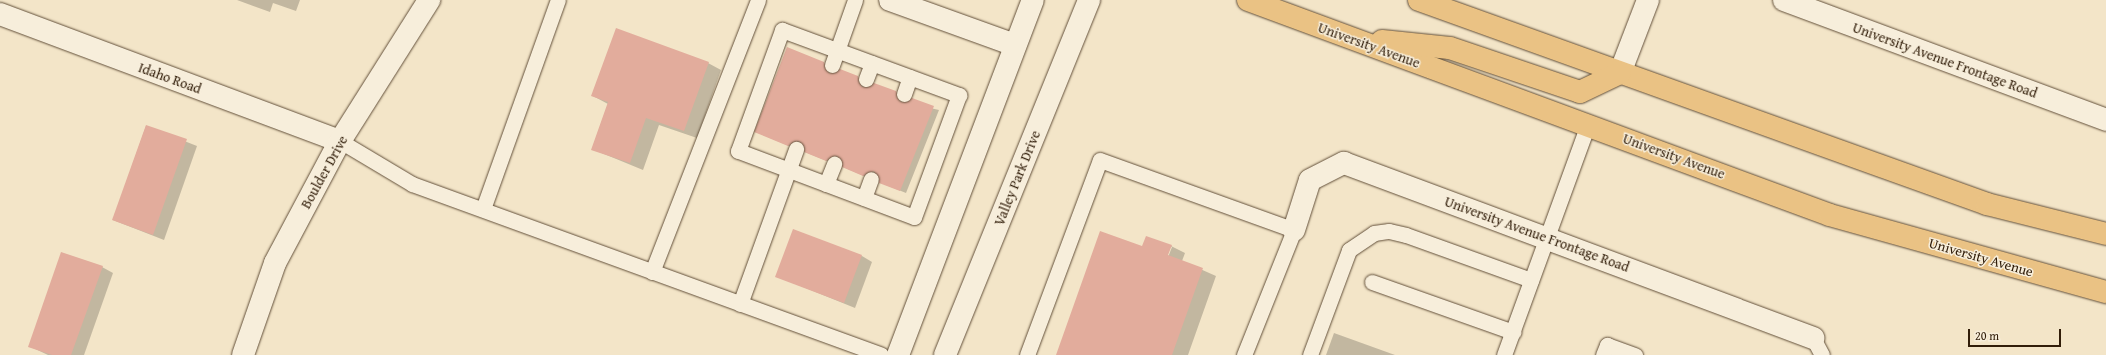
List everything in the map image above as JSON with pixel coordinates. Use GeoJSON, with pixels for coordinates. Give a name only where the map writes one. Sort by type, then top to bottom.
{"type":"FeatureCollection","features":[{"type":"Feature","properties":{"kind":"main road","name":"University Avenue"},"geometry":{"type":"LineString","coordinates":[[1248,0],[1830,214],[2106,292]]}},
{"type":"Feature","properties":{"kind":"main road"},"geometry":{"type":"LineString","coordinates":[[1419,0],[1620,74],[1987,204],[2106,234]]}},
{"type":"Feature","properties":{"kind":"main road"},"geometry":{"type":"LineString","coordinates":[[1351,38],[1450,48],[1580,92],[1620,74]]}},
{"type":"Feature","properties":{"kind":"street","name":"Boulder Drive"},"geometry":{"type":"LineString","coordinates":[[243,355],[275,263],[340,141],[429,0]]}},
{"type":"Feature","properties":{"kind":"street"},"geometry":{"type":"LineString","coordinates":[[890,0],[1015,45]]}},
{"type":"Feature","properties":{"kind":"street"},"geometry":{"type":"LineString","coordinates":[[898,355],[1033,0]]}},
{"type":"Feature","properties":{"kind":"street","name":"Valley Park Drive"},"geometry":{"type":"LineString","coordinates":[[945,355],[1089,0]]}},
{"type":"Feature","properties":{"kind":"street"},"geometry":{"type":"LineString","coordinates":[[1620,74],[1648,0]]}},
{"type":"Feature","properties":{"kind":"street","name":"University Avenue Frontage Road"},"geometry":{"type":"LineString","coordinates":[[1784,0],[2106,120]]}},
{"type":"Feature","properties":{"kind":"street","name":"Idaho Road"},"geometry":{"type":"LineString","coordinates":[[0,14],[340,141]]}},
{"type":"Feature","properties":{"kind":"street","name":"University Avenue Frontage Road"},"geometry":{"type":"LineString","coordinates":[[1294,230],[1310,180],[1344,163],[1547,237],[1817,347]]}},
{"type":"Feature","properties":{"kind":"lane"},"geometry":{"type":"LineString","coordinates":[[483,210],[558,0]]}},
{"type":"Feature","properties":{"kind":"lane"},"geometry":{"type":"LineString","coordinates":[[652,272],[758,0]]}},
{"type":"Feature","properties":{"kind":"lane"},"geometry":{"type":"LineString","coordinates":[[832,66],[855,0]]}},
{"type":"Feature","properties":{"kind":"lane"},"geometry":{"type":"LineString","coordinates":[[782,30],[872,63],[959,95],[914,217],[738,151],[782,30]]}},
{"type":"Feature","properties":{"kind":"lane"},"geometry":{"type":"LineString","coordinates":[[866,80],[872,63]]}},
{"type":"Feature","properties":{"kind":"lane"},"geometry":{"type":"LineString","coordinates":[[904,94],[910,77]]}},
{"type":"Feature","properties":{"kind":"lane"},"geometry":{"type":"LineString","coordinates":[[1504,355],[1588,124]]}},
{"type":"Feature","properties":{"kind":"lane"},"geometry":{"type":"LineString","coordinates":[[340,141],[412,184],[881,355]]}},
{"type":"Feature","properties":{"kind":"lane"},"geometry":{"type":"LineString","coordinates":[[740,304],[796,149]]}},
{"type":"Feature","properties":{"kind":"lane"},"geometry":{"type":"LineString","coordinates":[[1027,355],[1100,160],[1294,230],[1244,355]]}},
{"type":"Feature","properties":{"kind":"lane"},"geometry":{"type":"LineString","coordinates":[[826,184],[834,164]]}},
{"type":"Feature","properties":{"kind":"lane"},"geometry":{"type":"LineString","coordinates":[[864,198],[871,179]]}},
{"type":"Feature","properties":{"kind":"lane"},"geometry":{"type":"LineString","coordinates":[[1310,355],[1349,250],[1374,233],[1389,231],[1406,235],[1531,280]]}},
{"type":"Feature","properties":{"kind":"lane"},"geometry":{"type":"LineString","coordinates":[[1372,282],[1513,332]]}},
{"type":"Feature","properties":{"kind":"lane"},"geometry":{"type":"LineString","coordinates":[[1603,355],[1607,345],[1635,355]]}},
{"type":"Feature","properties":{"kind":"building"},"geometry":{"type":"Polygon","coordinates":[[[616,28],[709,62],[684,131],[646,118],[630,163],[591,150],[608,102],[591,96],[616,28]]]}},
{"type":"Feature","properties":{"kind":"building"},"geometry":{"type":"Polygon","coordinates":[[[787,47],[824,62],[829,73],[840,69],[858,76],[862,87],[874,83],[896,91],[901,102],[912,98],[934,106],[900,191],[879,183],[874,171],[863,176],[842,167],[837,156],[826,161],[804,152],[799,141],[788,146],[754,132],[787,47]]]}},
{"type":"Feature","properties":{"kind":"building"},"geometry":{"type":"Polygon","coordinates":[[[146,125],[187,139],[153,235],[112,220],[146,125]]]}},
{"type":"Feature","properties":{"kind":"building"},"geometry":{"type":"Polygon","coordinates":[[[793,229],[862,255],[844,303],[775,277],[793,229]]]}},
{"type":"Feature","properties":{"kind":"building"},"geometry":{"type":"Polygon","coordinates":[[[1100,231],[1142,246],[1146,236],[1172,245],[1168,255],[1203,268],[1172,355],[1056,355],[1100,231]]]}},
{"type":"Feature","properties":{"kind":"building"},"geometry":{"type":"Polygon","coordinates":[[[61,252],[103,266],[71,355],[52,355],[28,347],[61,252]]]}}]}
